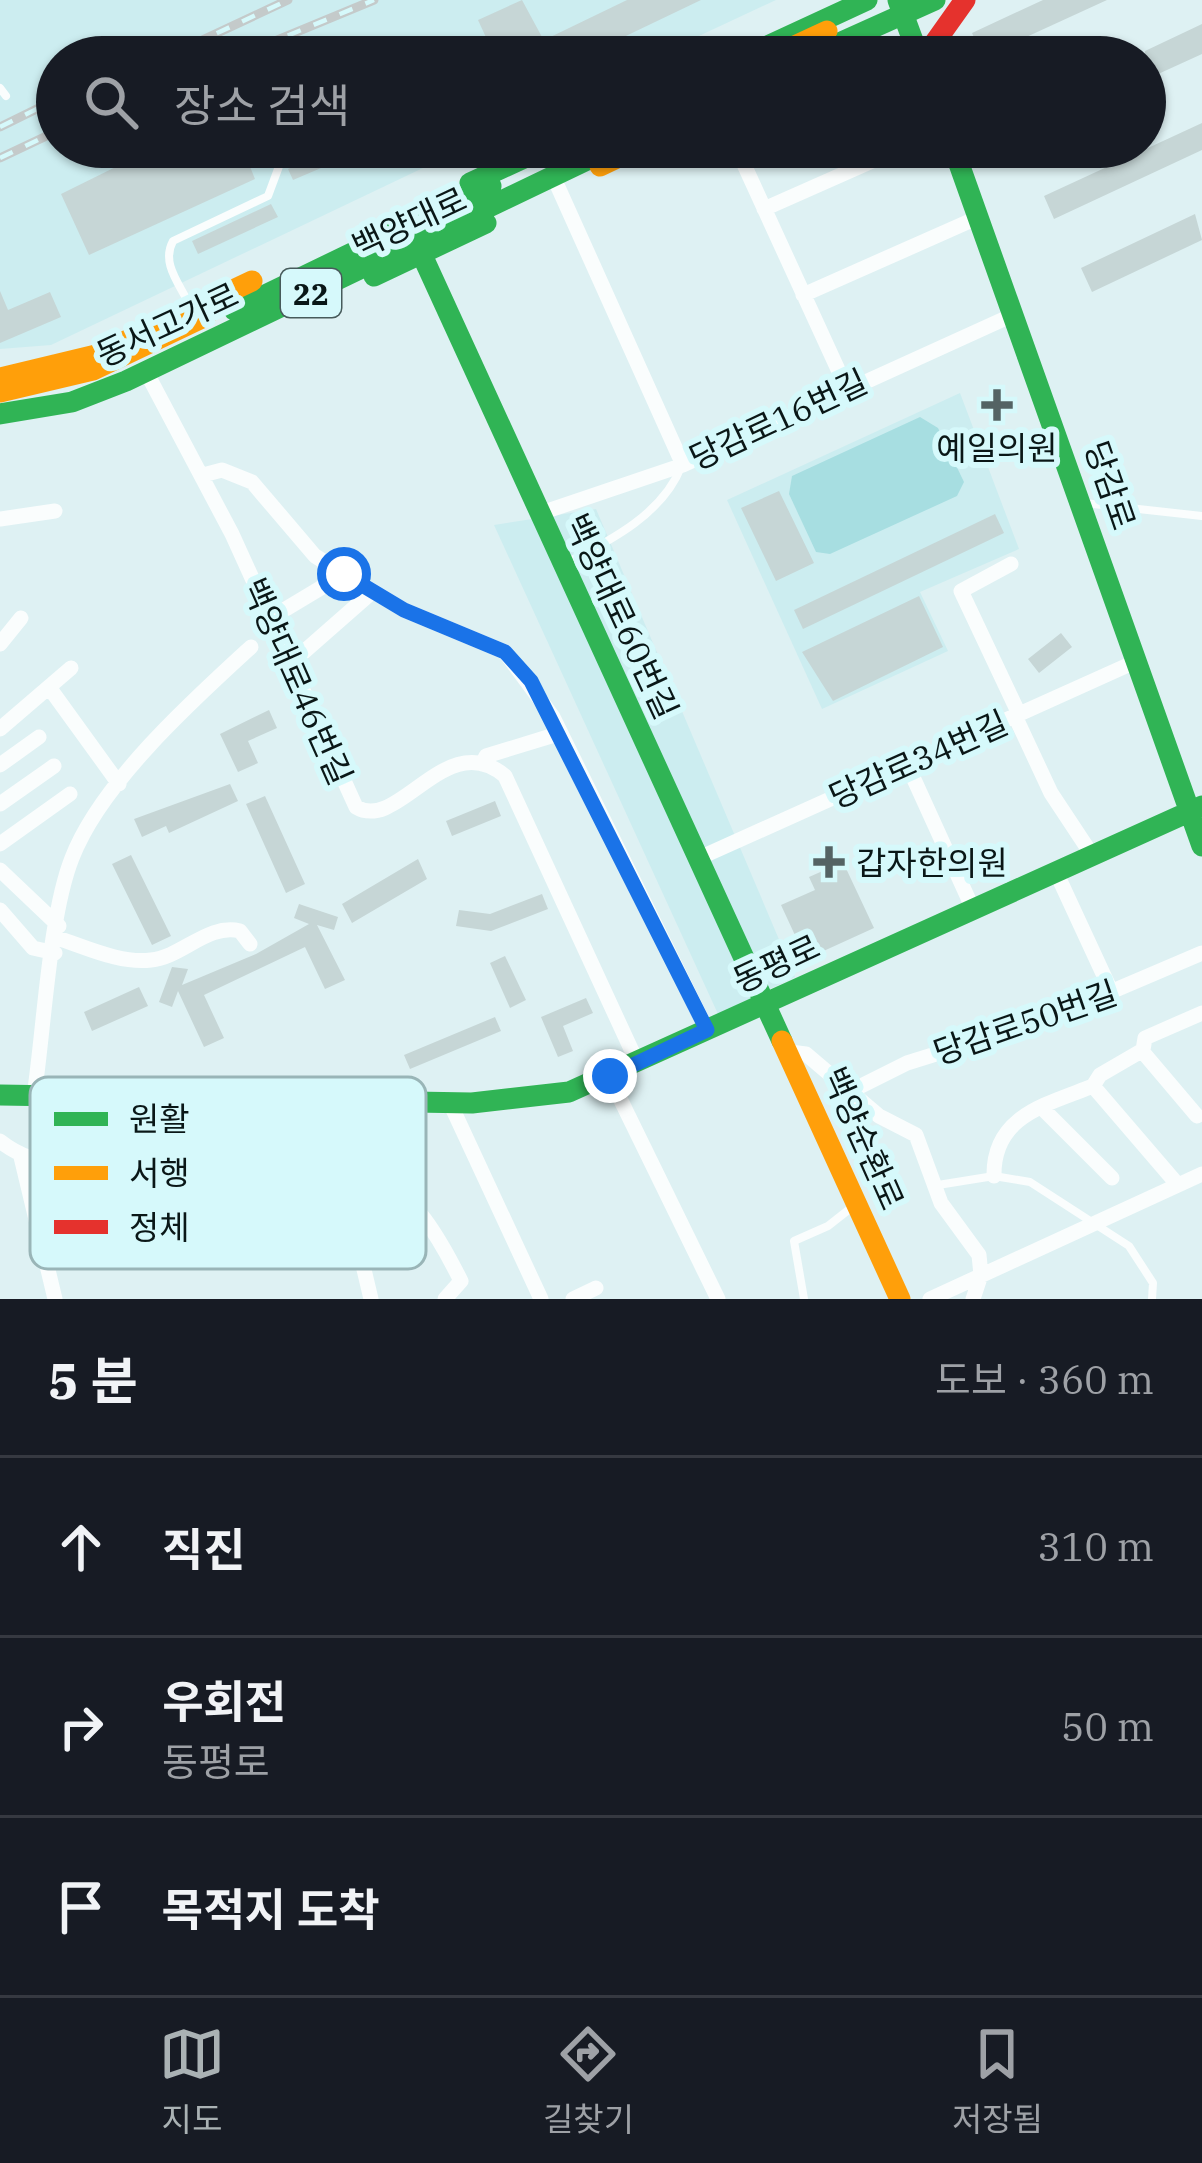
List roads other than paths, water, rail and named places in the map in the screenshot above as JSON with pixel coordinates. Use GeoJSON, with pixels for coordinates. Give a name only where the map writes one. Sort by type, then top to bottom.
{"type":"FeatureCollection","features":[{"type":"Feature","properties":{"kind":"main road"},"geometry":{"type":"LineString","coordinates":[[789,36],[867,0]]}},
{"type":"Feature","properties":{"kind":"main road"},"geometry":{"type":"LineString","coordinates":[[855,36],[935,0]]}},
{"type":"Feature","properties":{"kind":"main road"},"geometry":{"type":"LineString","coordinates":[[825,36],[900,7],[953,0]]}},
{"type":"Feature","properties":{"kind":"main road"},"geometry":{"type":"LineString","coordinates":[[939,36],[965,0]]}},
{"type":"Feature","properties":{"kind":"main road"},"geometry":{"type":"LineString","coordinates":[[860,36],[900,7]]}},
{"type":"Feature","properties":{"kind":"main road"},"geometry":{"type":"LineString","coordinates":[[900,7],[911,36]]}},
{"type":"Feature","properties":{"kind":"main road","name":"백양대로"},"geometry":{"type":"LineString","coordinates":[[0,395],[93,370],[502,168]]}},
{"type":"Feature","properties":{"kind":"main road","name":"동서고가로"},"geometry":{"type":"LineString","coordinates":[[0,395],[115,367],[530,168]]}},
{"type":"Feature","properties":{"kind":"main road","name":"동서고가로"},"geometry":{"type":"LineString","coordinates":[[0,416],[72,402],[126,381],[579,168]]}},
{"type":"Feature","properties":{"kind":"main road","name":"백양대로"},"geometry":{"type":"LineString","coordinates":[[0,416],[75,407],[151,381],[420,256],[588,168]]}},
{"type":"Feature","properties":{"kind":"main road","name":"당감로"},"geometry":{"type":"LineString","coordinates":[[960,168],[1196,808],[1202,846]]}},
{"type":"Feature","properties":{"kind":"main road"},"geometry":{"type":"LineString","coordinates":[[0,430],[129,397],[563,178]]}},
{"type":"Feature","properties":{"kind":"main road"},"geometry":{"type":"LineString","coordinates":[[420,256],[410,231],[424,204]]}},
{"type":"Feature","properties":{"kind":"main road"},"geometry":{"type":"LineString","coordinates":[[0,374],[96,355],[366,228],[405,224]]}},
{"type":"Feature","properties":{"kind":"main road"},"geometry":{"type":"LineString","coordinates":[[348,245],[370,256],[373,269],[363,281]]}},
{"type":"Feature","properties":{"kind":"main road","name":"백양대로60번길"},"geometry":{"type":"LineString","coordinates":[[420,256],[767,1004]]}},
{"type":"Feature","properties":{"kind":"main road","name":"백양대로"},"geometry":{"type":"LineString","coordinates":[[0,374],[64,361],[233,302]]}},
{"type":"Feature","properties":{"kind":"main road","name":"동평로"},"geometry":{"type":"LineString","coordinates":[[426,1102],[548,1096],[610,1076],[1196,808]]}},
{"type":"Feature","properties":{"kind":"main road","name":"백양순환로"},"geometry":{"type":"LineString","coordinates":[[767,1004],[900,1299]]}},
{"type":"Feature","properties":{"kind":"main road","name":"동평로"},"geometry":{"type":"LineString","coordinates":[[0,1095],[30,1096]]}},
{"type":"Feature","properties":{"kind":"street"},"geometry":{"type":"LineString","coordinates":[[745,168],[846,387]]}},
{"type":"Feature","properties":{"kind":"street"},"geometry":{"type":"LineString","coordinates":[[764,209],[857,168]]}},
{"type":"Feature","properties":{"kind":"street"},"geometry":{"type":"LineString","coordinates":[[563,178],[683,465]]}},
{"type":"Feature","properties":{"kind":"street"},"geometry":{"type":"LineString","coordinates":[[803,295],[979,217]]}},
{"type":"Feature","properties":{"kind":"street","name":"당감로16번길"},"geometry":{"type":"LineString","coordinates":[[538,514],[683,465],[1015,314]]}},
{"type":"Feature","properties":{"kind":"street","name":"백양대로46번길"},"geometry":{"type":"LineString","coordinates":[[151,381],[202,475],[360,811],[384,811],[424,778],[482,764]]}},
{"type":"Feature","properties":{"kind":"street"},"geometry":{"type":"LineString","coordinates":[[202,475],[222,470],[252,482],[299,542],[344,574],[372,592],[505,652],[531,681],[561,733],[707,1030]]}},
{"type":"Feature","properties":{"kind":"street"},"geometry":{"type":"LineString","coordinates":[[0,519],[55,511]]}},
{"type":"Feature","properties":{"kind":"street"},"geometry":{"type":"LineString","coordinates":[[1011,564],[961,591],[1052,793],[1092,855]]}},
{"type":"Feature","properties":{"kind":"street"},"geometry":{"type":"LineString","coordinates":[[269,619],[344,574]]}},
{"type":"Feature","properties":{"kind":"street"},"geometry":{"type":"LineString","coordinates":[[290,664],[372,592]]}},
{"type":"Feature","properties":{"kind":"street"},"geometry":{"type":"LineString","coordinates":[[0,644],[21,618]]}},
{"type":"Feature","properties":{"kind":"street"},"geometry":{"type":"LineString","coordinates":[[37,1077],[70,861],[119,784],[250,646]]}},
{"type":"Feature","properties":{"kind":"street","name":"당감로34번길"},"geometry":{"type":"LineString","coordinates":[[700,858],[1138,661]]}},
{"type":"Feature","properties":{"kind":"street"},"geometry":{"type":"LineString","coordinates":[[0,729],[51,690],[70,668]]}},
{"type":"Feature","properties":{"kind":"street"},"geometry":{"type":"LineString","coordinates":[[51,690],[119,784]]}},
{"type":"Feature","properties":{"kind":"street"},"geometry":{"type":"LineString","coordinates":[[561,733],[486,756],[482,764],[505,776],[637,1062]]}},
{"type":"Feature","properties":{"kind":"street"},"geometry":{"type":"LineString","coordinates":[[0,765],[39,737]]}},
{"type":"Feature","properties":{"kind":"street"},"geometry":{"type":"LineString","coordinates":[[907,764],[973,909]]}},
{"type":"Feature","properties":{"kind":"street"},"geometry":{"type":"LineString","coordinates":[[0,804],[55,766]]}},
{"type":"Feature","properties":{"kind":"street"},"geometry":{"type":"LineString","coordinates":[[0,844],[70,794]]}},
{"type":"Feature","properties":{"kind":"street"},"geometry":{"type":"LineString","coordinates":[[0,870],[57,939],[131,960],[155,960],[222,929],[241,931],[250,944]]}},
{"type":"Feature","properties":{"kind":"street"},"geometry":{"type":"LineString","coordinates":[[1056,872],[1112,993]]}},
{"type":"Feature","properties":{"kind":"street"},"geometry":{"type":"LineString","coordinates":[[0,910],[32,948],[57,939]]}},
{"type":"Feature","properties":{"kind":"street","name":"당감로50번길"},"geometry":{"type":"LineString","coordinates":[[850,1092],[907,1063],[984,1042],[1202,953]]}},
{"type":"Feature","properties":{"kind":"street"},"geometry":{"type":"LineString","coordinates":[[994,1176],[997,1142],[1006,1128],[1093,1086],[1100,1076],[1142,1051],[1145,1038],[1202,1013]]}},
{"type":"Feature","properties":{"kind":"street"},"geometry":{"type":"LineString","coordinates":[[1142,1051],[1197,1116]]}},
{"type":"Feature","properties":{"kind":"street"},"geometry":{"type":"LineString","coordinates":[[790,1052],[806,1054],[850,1092],[916,1136],[941,1203],[975,1245],[981,1275],[973,1299]]}},
{"type":"Feature","properties":{"kind":"street"},"geometry":{"type":"LineString","coordinates":[[610,1076],[714,1296]]}},
{"type":"Feature","properties":{"kind":"street"},"geometry":{"type":"LineString","coordinates":[[1093,1086],[1178,1185]]}},
{"type":"Feature","properties":{"kind":"street"},"geometry":{"type":"LineString","coordinates":[[450,1102],[541,1299]]}},
{"type":"Feature","properties":{"kind":"street"},"geometry":{"type":"LineString","coordinates":[[1043,1108],[1112,1178]]}},
{"type":"Feature","properties":{"kind":"street"},"geometry":{"type":"LineString","coordinates":[[0,1141],[30,1158]]}},
{"type":"Feature","properties":{"kind":"street"},"geometry":{"type":"LineString","coordinates":[[21,1156],[30,1193]]}},
{"type":"Feature","properties":{"kind":"street"},"geometry":{"type":"LineString","coordinates":[[930,1299],[1202,1174]]}},
{"type":"Feature","properties":{"kind":"street"},"geometry":{"type":"LineString","coordinates":[[426,1226],[461,1281],[445,1299]]}},
{"type":"Feature","properties":{"kind":"street"},"geometry":{"type":"LineString","coordinates":[[49,1269],[56,1299]]}},
{"type":"Feature","properties":{"kind":"street"},"geometry":{"type":"LineString","coordinates":[[364,1269],[371,1299]]}},
{"type":"Feature","properties":{"kind":"street"},"geometry":{"type":"LineString","coordinates":[[573,1299],[596,1288]]}},
{"type":"Feature","properties":{"kind":"lane"},"geometry":{"type":"LineString","coordinates":[[195,316],[169,264],[173,241],[268,196],[278,168]]}},
{"type":"Feature","properties":{"kind":"lane"},"geometry":{"type":"LineString","coordinates":[[561,566],[650,512],[675,486],[683,465]]}},
{"type":"Feature","properties":{"kind":"lane"},"geometry":{"type":"LineString","coordinates":[[1082,503],[1202,517]]}},
{"type":"Feature","properties":{"kind":"lane"},"geometry":{"type":"LineString","coordinates":[[938,1185],[994,1176],[1030,1183],[1088,1225],[1129,1246],[1154,1287],[1152,1299]]}},
{"type":"Feature","properties":{"kind":"lane"},"geometry":{"type":"LineString","coordinates":[[804,1299],[794,1241],[828,1226],[857,1203]]}},
{"type":"Feature","properties":{"kind":"railway"},"geometry":{"type":"LineString","coordinates":[[211,36],[288,0]]}},
{"type":"Feature","properties":{"kind":"railway"},"geometry":{"type":"LineString","coordinates":[[287,36],[374,0]]}},
{"type":"Feature","properties":{"kind":"railway"},"geometry":{"type":"LineString","coordinates":[[0,127],[36,109]]}},
{"type":"Feature","properties":{"kind":"railway"},"geometry":{"type":"LineString","coordinates":[[0,158],[36,141]]}},
{"type":"Feature","properties":{"kind":"place","name":"예일의원"},"geometry":{"type":"Point","coordinates":[997,405]}},
{"type":"Feature","properties":{"kind":"place","name":"갑자한의원"},"geometry":{"type":"Point","coordinates":[829,862]}}]}
